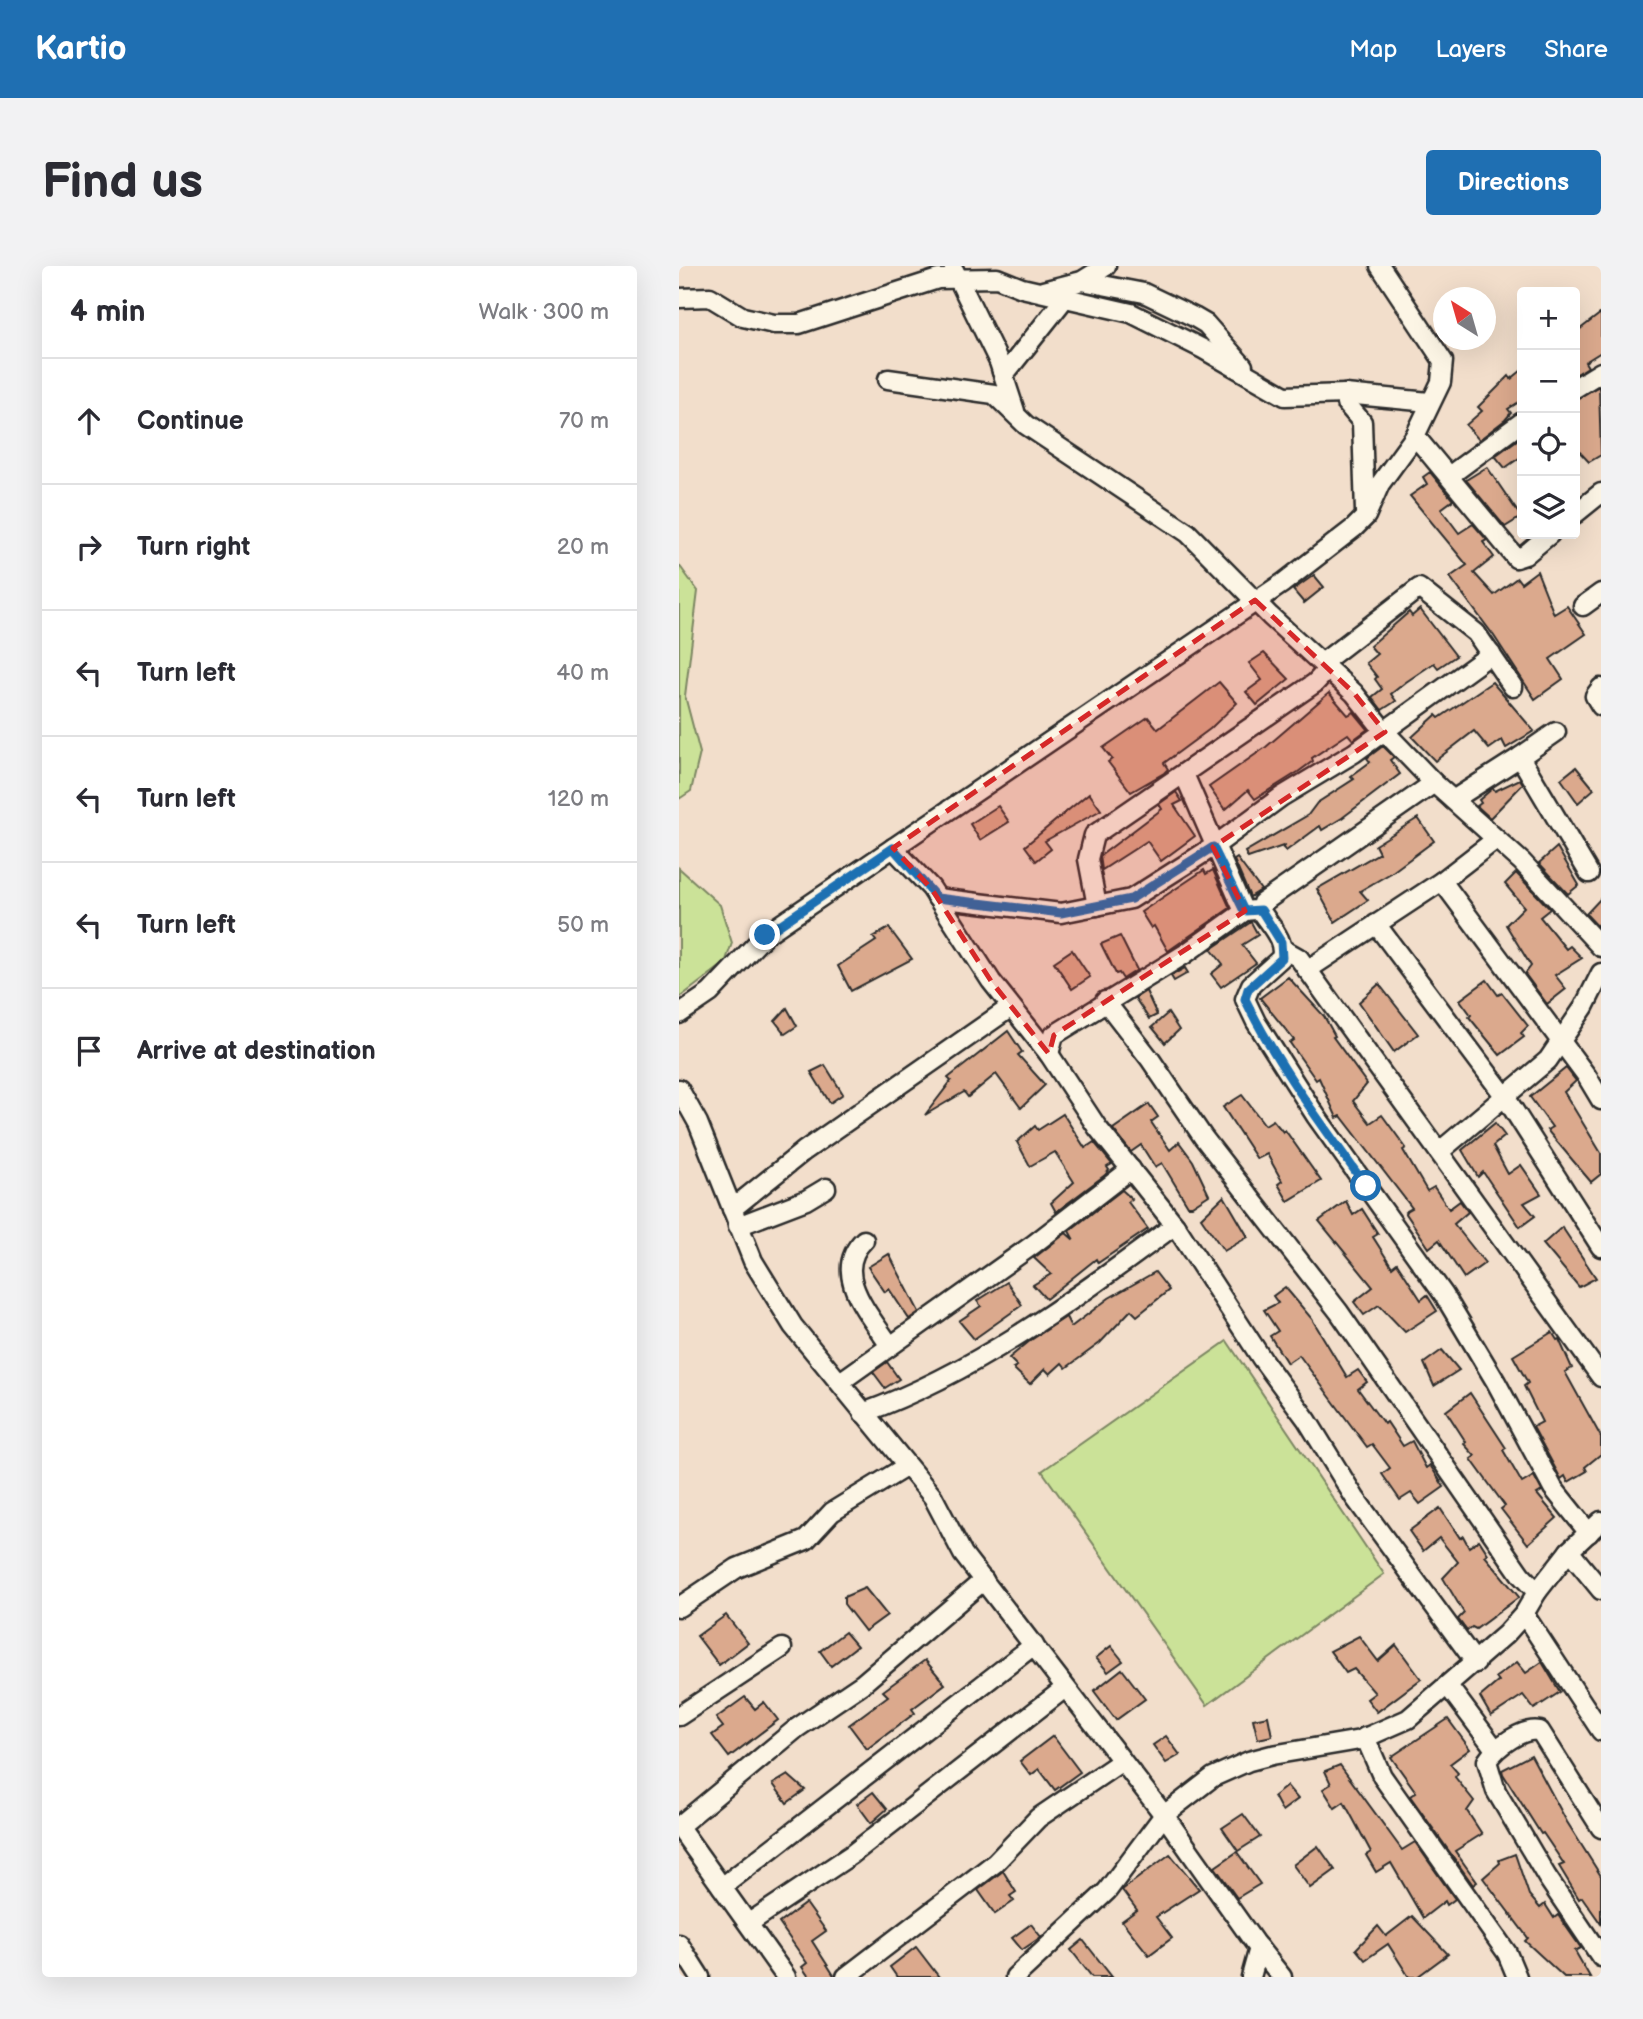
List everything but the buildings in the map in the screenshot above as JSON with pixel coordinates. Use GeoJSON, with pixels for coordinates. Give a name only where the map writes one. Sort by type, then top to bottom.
{"type":"FeatureCollection","features":[{"type":"Feature","properties":{"kind":"street"},"geometry":{"type":"LineString","coordinates":[[1039,292],[1082,281],[1105,266]]}},
{"type":"Feature","properties":{"kind":"street"},"geometry":{"type":"LineString","coordinates":[[679,1014],[709,993],[765,935],[1283,583],[1366,516],[1380,484],[1415,436],[1429,402],[1441,382],[1443,361],[1380,266]]}},
{"type":"Feature","properties":{"kind":"street"},"geometry":{"type":"LineString","coordinates":[[679,298],[710,297],[743,317],[774,324],[799,324],[955,272],[997,278],[1039,292],[1131,313],[1203,349],[1273,392],[1299,397],[1345,394],[1429,402]]}},
{"type":"Feature","properties":{"kind":"street"},"geometry":{"type":"LineString","coordinates":[[955,272],[1002,372],[1015,411]]}},
{"type":"Feature","properties":{"kind":"street"},"geometry":{"type":"LineString","coordinates":[[1082,281],[1144,293],[1194,317],[1206,324],[1242,366],[1273,386],[1299,397]]}},
{"type":"Feature","properties":{"kind":"street"},"geometry":{"type":"LineString","coordinates":[[1002,372],[1007,371],[1028,347],[1065,298]]}},
{"type":"Feature","properties":{"kind":"street"},"geometry":{"type":"LineString","coordinates":[[1580,385],[1601,372]]}},
{"type":"Feature","properties":{"kind":"street"},"geometry":{"type":"LineString","coordinates":[[888,379],[981,390],[994,394],[1037,433],[1188,533],[1354,693],[1385,732],[1434,783],[1522,862],[1601,947]]}},
{"type":"Feature","properties":{"kind":"street"},"geometry":{"type":"LineString","coordinates":[[1345,394],[1346,403],[1362,422],[1366,516]]}},
{"type":"Feature","properties":{"kind":"street"},"geometry":{"type":"LineString","coordinates":[[1449,476],[1517,426]]}},
{"type":"Feature","properties":{"kind":"street"},"geometry":{"type":"LineString","coordinates":[[1415,436],[1516,558],[1525,555],[1544,539]]}},
{"type":"Feature","properties":{"kind":"street"},"geometry":{"type":"LineString","coordinates":[[1580,510],[1601,493]]}},
{"type":"Feature","properties":{"kind":"street"},"geometry":{"type":"LineString","coordinates":[[1097,906],[1088,859],[1094,835],[1315,683],[1325,666],[1419,588],[1464,620],[1492,654],[1513,687]]}},
{"type":"Feature","properties":{"kind":"street"},"geometry":{"type":"LineString","coordinates":[[1583,606],[1601,593]]}},
{"type":"Feature","properties":{"kind":"street"},"geometry":{"type":"LineString","coordinates":[[937,898],[1061,913],[1131,899],[1213,847],[1281,797],[1385,732],[1492,654]]}},
{"type":"Feature","properties":{"kind":"street"},"geometry":{"type":"LineString","coordinates":[[1601,688],[1595,696],[1601,706]]}},
{"type":"Feature","properties":{"kind":"street"},"geometry":{"type":"LineString","coordinates":[[1453,800],[1556,732]]}},
{"type":"Feature","properties":{"kind":"street"},"geometry":{"type":"LineString","coordinates":[[1520,757],[1589,873]]}},
{"type":"Feature","properties":{"kind":"street"},"geometry":{"type":"LineString","coordinates":[[1184,774],[1213,847],[1253,910],[1283,949],[1294,953],[1366,1047],[1601,1377]]}},
{"type":"Feature","properties":{"kind":"street"},"geometry":{"type":"LineString","coordinates":[[1049,1054],[1054,1035],[1253,910],[1434,783]]}},
{"type":"Feature","properties":{"kind":"street"},"geometry":{"type":"LineString","coordinates":[[1307,971],[1442,881],[1495,840]]}},
{"type":"Feature","properties":{"kind":"street"},"geometry":{"type":"LineString","coordinates":[[893,848],[937,898],[1011,1007],[1049,1054],[1097,1127],[1175,1225],[1262,1359],[1307,1420],[1355,1498],[1476,1663]]}},
{"type":"Feature","properties":{"kind":"street"},"geometry":{"type":"LineString","coordinates":[[1442,881],[1601,1100]]}},
{"type":"Feature","properties":{"kind":"street"},"geometry":{"type":"LineString","coordinates":[[1376,924],[1504,1095],[1601,1247]]}},
{"type":"Feature","properties":{"kind":"street"},"geometry":{"type":"LineString","coordinates":[[1015,1977],[1107,1891],[1164,1815],[1213,1777],[1249,1761],[1365,1737],[1408,1719],[1476,1663],[1524,1614],[1537,1592],[1569,1551],[1595,1527],[1553,1488],[1496,1382],[1444,1295],[1316,1116],[1256,1021],[1245,994],[1282,958],[1283,949]]}},
{"type":"Feature","properties":{"kind":"street"},"geometry":{"type":"LineString","coordinates":[[1439,1152],[1548,1060],[1598,983]]}},
{"type":"Feature","properties":{"kind":"street"},"geometry":{"type":"LineString","coordinates":[[1105,1001],[1150,1059],[1203,1137],[1339,1312],[1465,1496],[1521,1575],[1537,1592]]}},
{"type":"Feature","properties":{"kind":"street"},"geometry":{"type":"LineString","coordinates":[[735,1218],[804,1151],[1011,1007]]}},
{"type":"Feature","properties":{"kind":"street"},"geometry":{"type":"LineString","coordinates":[[679,1089],[698,1123],[753,1261],[793,1326],[933,1497],[953,1539],[1164,1815],[1282,1977]]}},
{"type":"Feature","properties":{"kind":"street"},"geometry":{"type":"LineString","coordinates":[[840,1382],[1034,1244],[1131,1169]]}},
{"type":"Feature","properties":{"kind":"street"},"geometry":{"type":"LineString","coordinates":[[735,1218],[806,1200],[825,1188]]}},
{"type":"Feature","properties":{"kind":"street"},"geometry":{"type":"LineString","coordinates":[[863,1413],[906,1397],[988,1354],[1083,1292],[1175,1225]]}},
{"type":"Feature","properties":{"kind":"street"},"geometry":{"type":"LineString","coordinates":[[865,1240],[853,1254],[849,1274],[890,1346]]}},
{"type":"Feature","properties":{"kind":"street"},"geometry":{"type":"LineString","coordinates":[[679,1607],[737,1567],[806,1540],[832,1512],[907,1466]]}},
{"type":"Feature","properties":{"kind":"street"},"geometry":{"type":"LineString","coordinates":[[1569,1551],[1601,1590]]}},
{"type":"Feature","properties":{"kind":"street"},"geometry":{"type":"LineString","coordinates":[[786,1977],[679,1827],[797,1728],[862,1684],[984,1580]]}},
{"type":"Feature","properties":{"kind":"street"},"geometry":{"type":"LineString","coordinates":[[1524,1614],[1601,1731]]}},
{"type":"Feature","properties":{"kind":"street"},"geometry":{"type":"LineString","coordinates":[[722,1886],[1034,1645]]}},
{"type":"Feature","properties":{"kind":"street"},"geometry":{"type":"LineString","coordinates":[[679,1716],[782,1648]]}},
{"type":"Feature","properties":{"kind":"street"},"geometry":{"type":"LineString","coordinates":[[1448,1686],[1495,1749]]}},
{"type":"Feature","properties":{"kind":"street"},"geometry":{"type":"LineString","coordinates":[[749,1923],[851,1855],[1065,1688]]}},
{"type":"Feature","properties":{"kind":"street"},"geometry":{"type":"LineString","coordinates":[[1601,1828],[1540,1731],[1532,1730],[1495,1749],[1487,1761],[1496,1791],[1553,1887],[1601,1957]]}},
{"type":"Feature","properties":{"kind":"street"},"geometry":{"type":"LineString","coordinates":[[1365,1737],[1382,1776],[1507,1953],[1517,1977]]}},
{"type":"Feature","properties":{"kind":"street"},"geometry":{"type":"LineString","coordinates":[[846,1977],[995,1863],[1038,1818],[1122,1761]]}},
{"type":"Feature","properties":{"kind":"street"},"geometry":{"type":"LineString","coordinates":[[679,1944],[701,1977]]}},
{"type":"Feature","properties":{"kind":"street"},"geometry":{"type":"LineString","coordinates":[[1251,1977],[1259,1948]]}},
{"type":"Feature","properties":{"kind":"highlighted area"},"geometry":{"type":"Polygon","coordinates":[[[1255,600],[1354,693],[1385,732],[1213,847],[1245,911],[1054,1035],[1049,1054],[991,981],[931,888],[893,848],[1255,600]]]}},
{"type":"Feature","properties":{"kind":"green space"},"geometry":{"type":"Polygon","coordinates":[[[679,565],[698,591],[685,696],[700,753],[691,791],[679,799],[679,565]]]}},
{"type":"Feature","properties":{"kind":"green space"},"geometry":{"type":"Polygon","coordinates":[[[679,868],[720,905],[732,943],[725,963],[679,998],[679,868]]]}},
{"type":"Feature","properties":{"kind":"green space"},"geometry":{"type":"Polygon","coordinates":[[[1227,1341],[1384,1574],[1207,1705],[1042,1471],[1227,1341]]]}},
{"type":"Feature","properties":{"kind":"route"},"geometry":{"type":"LineString","coordinates":[[765,935],[893,848],[931,888],[937,898],[1061,913],[1131,899],[1213,847],[1244,911],[1261,910],[1283,949],[1282,958],[1248,989],[1245,999],[1316,1116],[1366,1186]]}}]}
